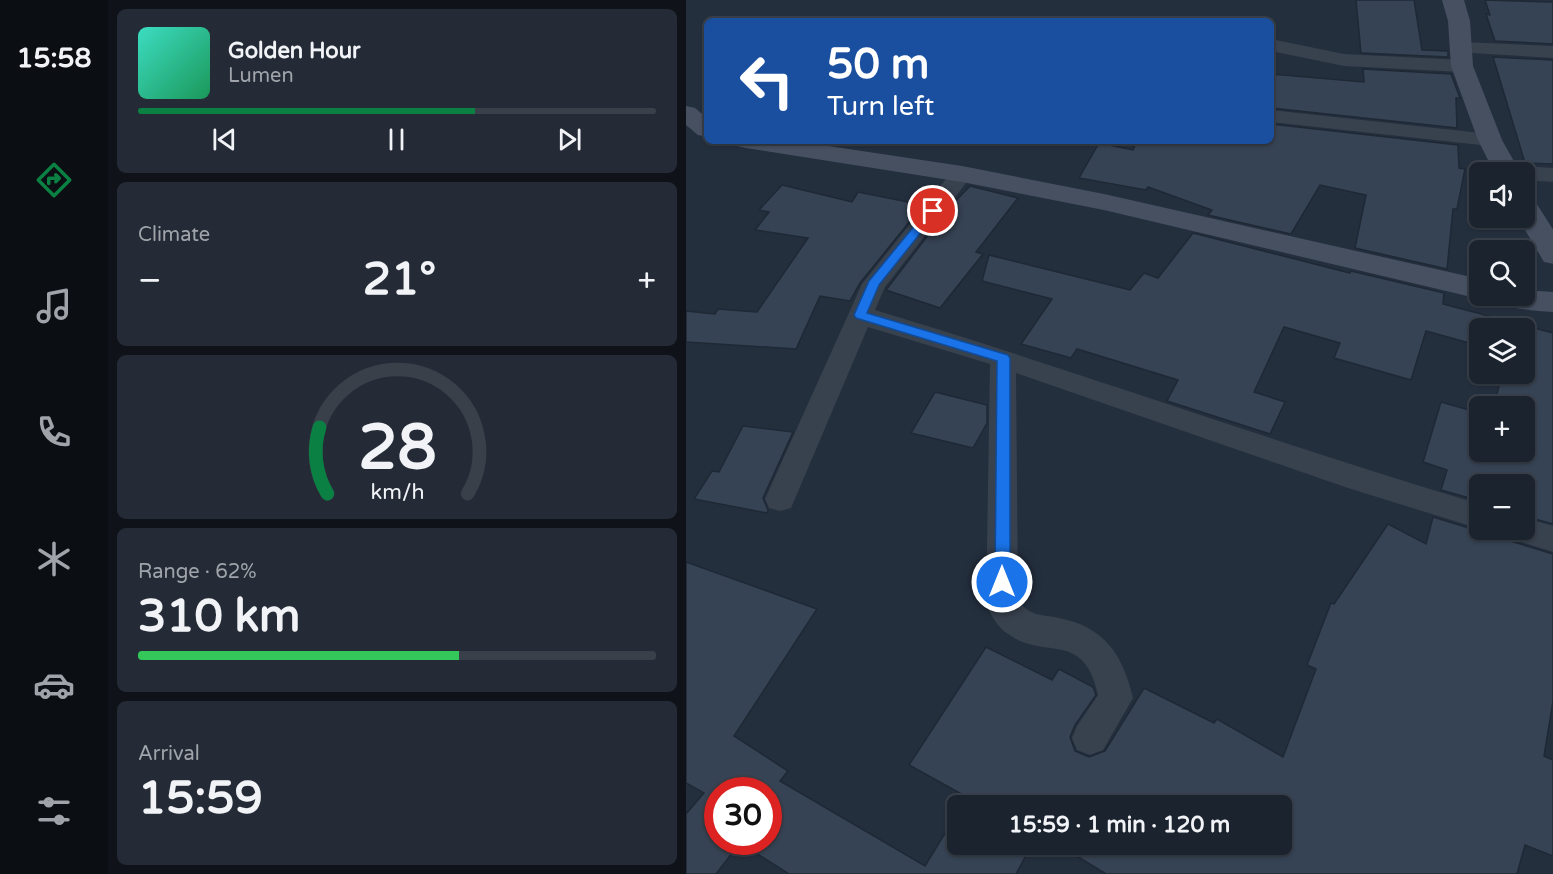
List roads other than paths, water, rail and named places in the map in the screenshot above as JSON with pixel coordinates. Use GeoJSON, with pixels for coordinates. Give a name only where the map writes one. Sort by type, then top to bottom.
{"type":"FeatureCollection","features":[{"type":"Feature","properties":{"kind":"street"},"geometry":{"type":"LineString","coordinates":[[1452,0],[1459,21],[1462,57],[1490,140],[1502,162]]}},
{"type":"Feature","properties":{"kind":"street"},"geometry":{"type":"LineString","coordinates":[[1274,45],[1344,60],[1553,52]]}},
{"type":"Feature","properties":{"kind":"street"},"geometry":{"type":"LineString","coordinates":[[686,113],[704,128]]}},
{"type":"Feature","properties":{"kind":"street"},"geometry":{"type":"LineString","coordinates":[[1274,116],[1490,140]]}},
{"type":"Feature","properties":{"kind":"street"},"geometry":{"type":"LineString","coordinates":[[766,144],[962,174],[1104,202],[1469,286]]}},
{"type":"Feature","properties":{"kind":"street"},"geometry":{"type":"LineString","coordinates":[[780,499],[874,284],[962,174]]}},
{"type":"Feature","properties":{"kind":"street"},"geometry":{"type":"LineString","coordinates":[[1535,174],[1553,175]]}},
{"type":"Feature","properties":{"kind":"street"},"geometry":{"type":"LineString","coordinates":[[1535,223],[1553,255]]}},
{"type":"Feature","properties":{"kind":"street"},"geometry":{"type":"LineString","coordinates":[[1535,301],[1553,302]]}},
{"type":"Feature","properties":{"kind":"street"},"geometry":{"type":"LineString","coordinates":[[860,315],[1003,358],[1358,480],[1469,514]]}},
{"type":"Feature","properties":{"kind":"street"},"geometry":{"type":"LineString","coordinates":[[1003,358],[1002,604],[1011,620],[1030,631],[1069,635],[1087,644],[1100,657],[1113,680],[1116,698],[1090,738]]}},
{"type":"Feature","properties":{"kind":"street"},"geometry":{"type":"LineString","coordinates":[[1535,534],[1553,539]]}}]}
